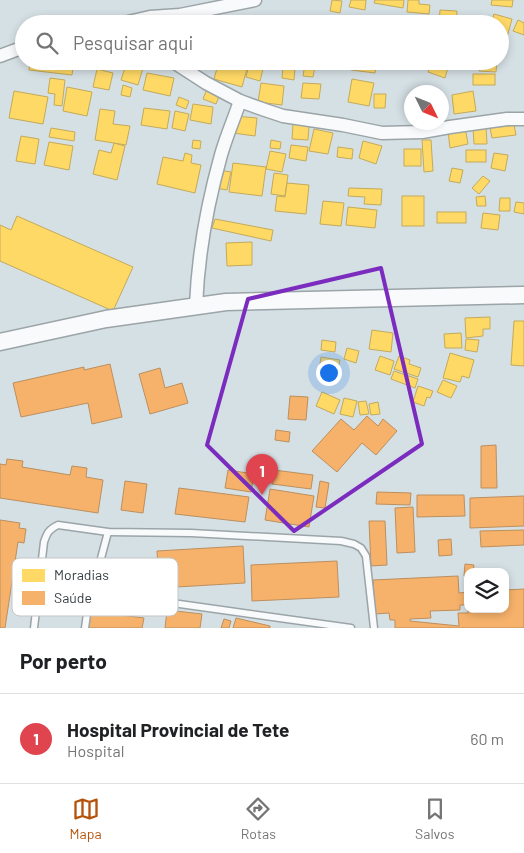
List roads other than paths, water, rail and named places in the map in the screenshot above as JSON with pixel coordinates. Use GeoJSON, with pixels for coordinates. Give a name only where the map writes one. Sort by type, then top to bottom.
{"type":"FeatureCollection","features":[{"type":"Feature","properties":{"kind":"street"},"geometry":{"type":"LineString","coordinates":[[180,15],[255,0]]}},
{"type":"Feature","properties":{"kind":"street"},"geometry":{"type":"LineString","coordinates":[[0,56],[15,50]]}},
{"type":"Feature","properties":{"kind":"street"},"geometry":{"type":"LineString","coordinates":[[185,70],[240,101],[283,116],[382,133],[422,132],[450,126],[507,119],[524,119]]}},
{"type":"Feature","properties":{"kind":"street"},"geometry":{"type":"LineString","coordinates":[[196,306],[197,275],[206,221],[221,154],[240,101]]}},
{"type":"Feature","properties":{"kind":"street"},"geometry":{"type":"LineString","coordinates":[[0,342],[106,319],[226,302],[524,295]]}},
{"type":"Feature","properties":{"kind":"lane"},"geometry":{"type":"LineString","coordinates":[[42,558],[47,533],[58,525],[108,532],[201,534],[323,540],[354,544],[361,548],[366,556],[374,628]]}},
{"type":"Feature","properties":{"kind":"lane"},"geometry":{"type":"LineString","coordinates":[[101,558],[108,532]]}},
{"type":"Feature","properties":{"kind":"lane"},"geometry":{"type":"LineString","coordinates":[[178,604],[351,628]]}},
{"type":"Feature","properties":{"kind":"place","name":"Hospital Provincial de Tete"},"geometry":{"type":"Point","coordinates":[262,495]}}]}
